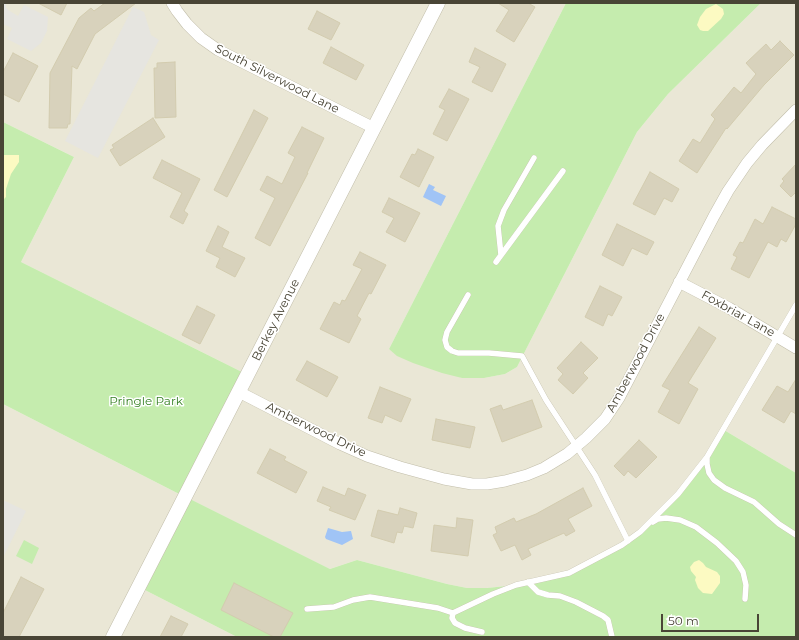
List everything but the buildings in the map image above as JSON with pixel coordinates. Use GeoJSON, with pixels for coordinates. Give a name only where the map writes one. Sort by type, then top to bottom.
{"type":"FeatureCollection","features":[{"type":"Feature","properties":{"kind":"street","name":"South Silverwood Lane"},"geometry":{"type":"LineString","coordinates":[[172,3],[187,24],[201,38],[218,50],[374,128]]}},
{"type":"Feature","properties":{"kind":"street","name":"Berkey Avenue"},"geometry":{"type":"LineString","coordinates":[[114,637],[438,3]]}},
{"type":"Feature","properties":{"kind":"street","name":"Amberwood Drive"},"geometry":{"type":"LineString","coordinates":[[239,392],[340,444],[367,456],[422,474],[458,482],[487,484],[527,475],[544,468],[576,447],[605,419],[612,409],[714,216],[737,176],[762,145],[796,110]]}},
{"type":"Feature","properties":{"kind":"street","name":"Foxbriar Lane"},"geometry":{"type":"LineString","coordinates":[[679,282],[729,308],[796,348]]}},
{"type":"Feature","properties":{"kind":"lane"},"geometry":{"type":"LineString","coordinates":[[501,255],[498,226],[504,210],[534,158]]}},
{"type":"Feature","properties":{"kind":"lane"},"geometry":{"type":"LineString","coordinates":[[496,262],[563,171]]}},
{"type":"Feature","properties":{"kind":"lane"},"geometry":{"type":"LineString","coordinates":[[468,295],[447,332],[445,340],[447,347],[458,353],[490,353],[522,356],[546,400],[595,475],[628,541]]}},
{"type":"Feature","properties":{"kind":"lane"},"geometry":{"type":"LineString","coordinates":[[307,609],[334,607],[353,600],[370,597],[438,608],[453,613],[516,585],[569,573],[628,541],[646,526],[678,494],[707,457],[796,305]]}},
{"type":"Feature","properties":{"kind":"lane"},"geometry":{"type":"LineString","coordinates":[[707,457],[709,473],[714,480],[725,488],[754,502],[779,524],[796,535]]}},
{"type":"Feature","properties":{"kind":"lane"},"geometry":{"type":"LineString","coordinates":[[646,526],[658,519],[666,518],[680,520],[696,527],[736,561],[743,572],[746,585],[745,598]]}},
{"type":"Feature","properties":{"kind":"lane"},"geometry":{"type":"LineString","coordinates":[[528,582],[538,592],[560,596],[576,602],[603,616],[608,620],[612,637]]}},
{"type":"Feature","properties":{"kind":"lane"},"geometry":{"type":"LineString","coordinates":[[453,613],[452,618],[455,623],[465,628],[482,632]]}},
{"type":"Feature","properties":{"kind":"shaded area"},"geometry":{"type":"Polygon","coordinates":[[[3,3],[566,3],[389,349],[462,378],[484,378],[505,374],[517,367],[637,132],[668,94],[761,3],[796,3],[796,473],[724,430],[678,494],[640,532],[569,573],[516,585],[487,588],[467,588],[447,584],[357,560],[330,569],[186,497],[139,587],[237,637],[3,637],[3,404],[185,497],[248,375],[21,262],[74,157],[3,122],[3,3]]]}},
{"type":"Feature","properties":{"kind":"shaded area"},"geometry":{"type":"Polygon","coordinates":[[[3,3],[6,3],[8,10],[18,16],[24,5],[48,17],[47,31],[41,43],[31,51],[7,39],[12,28],[3,24],[3,3]]]}},
{"type":"Feature","properties":{"kind":"shaded area"},"geometry":{"type":"Polygon","coordinates":[[[133,7],[144,12],[151,35],[159,40],[98,158],[65,141],[133,7]]]}},
{"type":"Feature","properties":{"kind":"shaded area"},"geometry":{"type":"Polygon","coordinates":[[[3,500],[26,511],[3,558],[3,500]]]}},
{"type":"Feature","properties":{"kind":"green space"},"geometry":{"type":"Polygon","coordinates":[[[566,3],[761,3],[668,94],[637,132],[517,367],[505,374],[484,378],[462,378],[442,373],[397,356],[389,349],[566,3]]]}},
{"type":"Feature","properties":{"kind":"green space","name":"Pringle Park"},"geometry":{"type":"Polygon","coordinates":[[[3,122],[74,157],[21,262],[248,375],[186,497],[330,569],[357,560],[467,588],[487,588],[516,585],[569,573],[622,545],[678,494],[724,430],[796,473],[796,637],[237,637],[139,587],[185,497],[3,404],[3,122]]]}},
{"type":"Feature","properties":{"kind":"green space"},"geometry":{"type":"Polygon","coordinates":[[[24,540],[39,548],[32,564],[16,556],[24,540]]]}},
{"type":"Feature","properties":{"kind":"sand"},"geometry":{"type":"Polygon","coordinates":[[[716,4],[723,9],[724,14],[721,19],[708,31],[700,30],[697,25],[700,17],[706,9],[716,4]]]}},
{"type":"Feature","properties":{"kind":"sand"},"geometry":{"type":"Polygon","coordinates":[[[3,155],[19,155],[19,162],[11,174],[6,189],[6,197],[3,200],[3,155]]]}},
{"type":"Feature","properties":{"kind":"sand"},"geometry":{"type":"Polygon","coordinates":[[[699,560],[706,567],[717,572],[720,576],[720,583],[712,594],[703,593],[698,588],[695,580],[696,577],[691,571],[690,567],[694,562],[699,560]]]}},
{"type":"Feature","properties":{"kind":"water"},"geometry":{"type":"Polygon","coordinates":[[[429,184],[435,187],[433,190],[446,196],[441,206],[423,197],[429,184]]]}},
{"type":"Feature","properties":{"kind":"water"},"geometry":{"type":"Polygon","coordinates":[[[328,528],[342,532],[351,531],[353,539],[342,545],[326,539],[325,537],[328,528]]]}}]}
